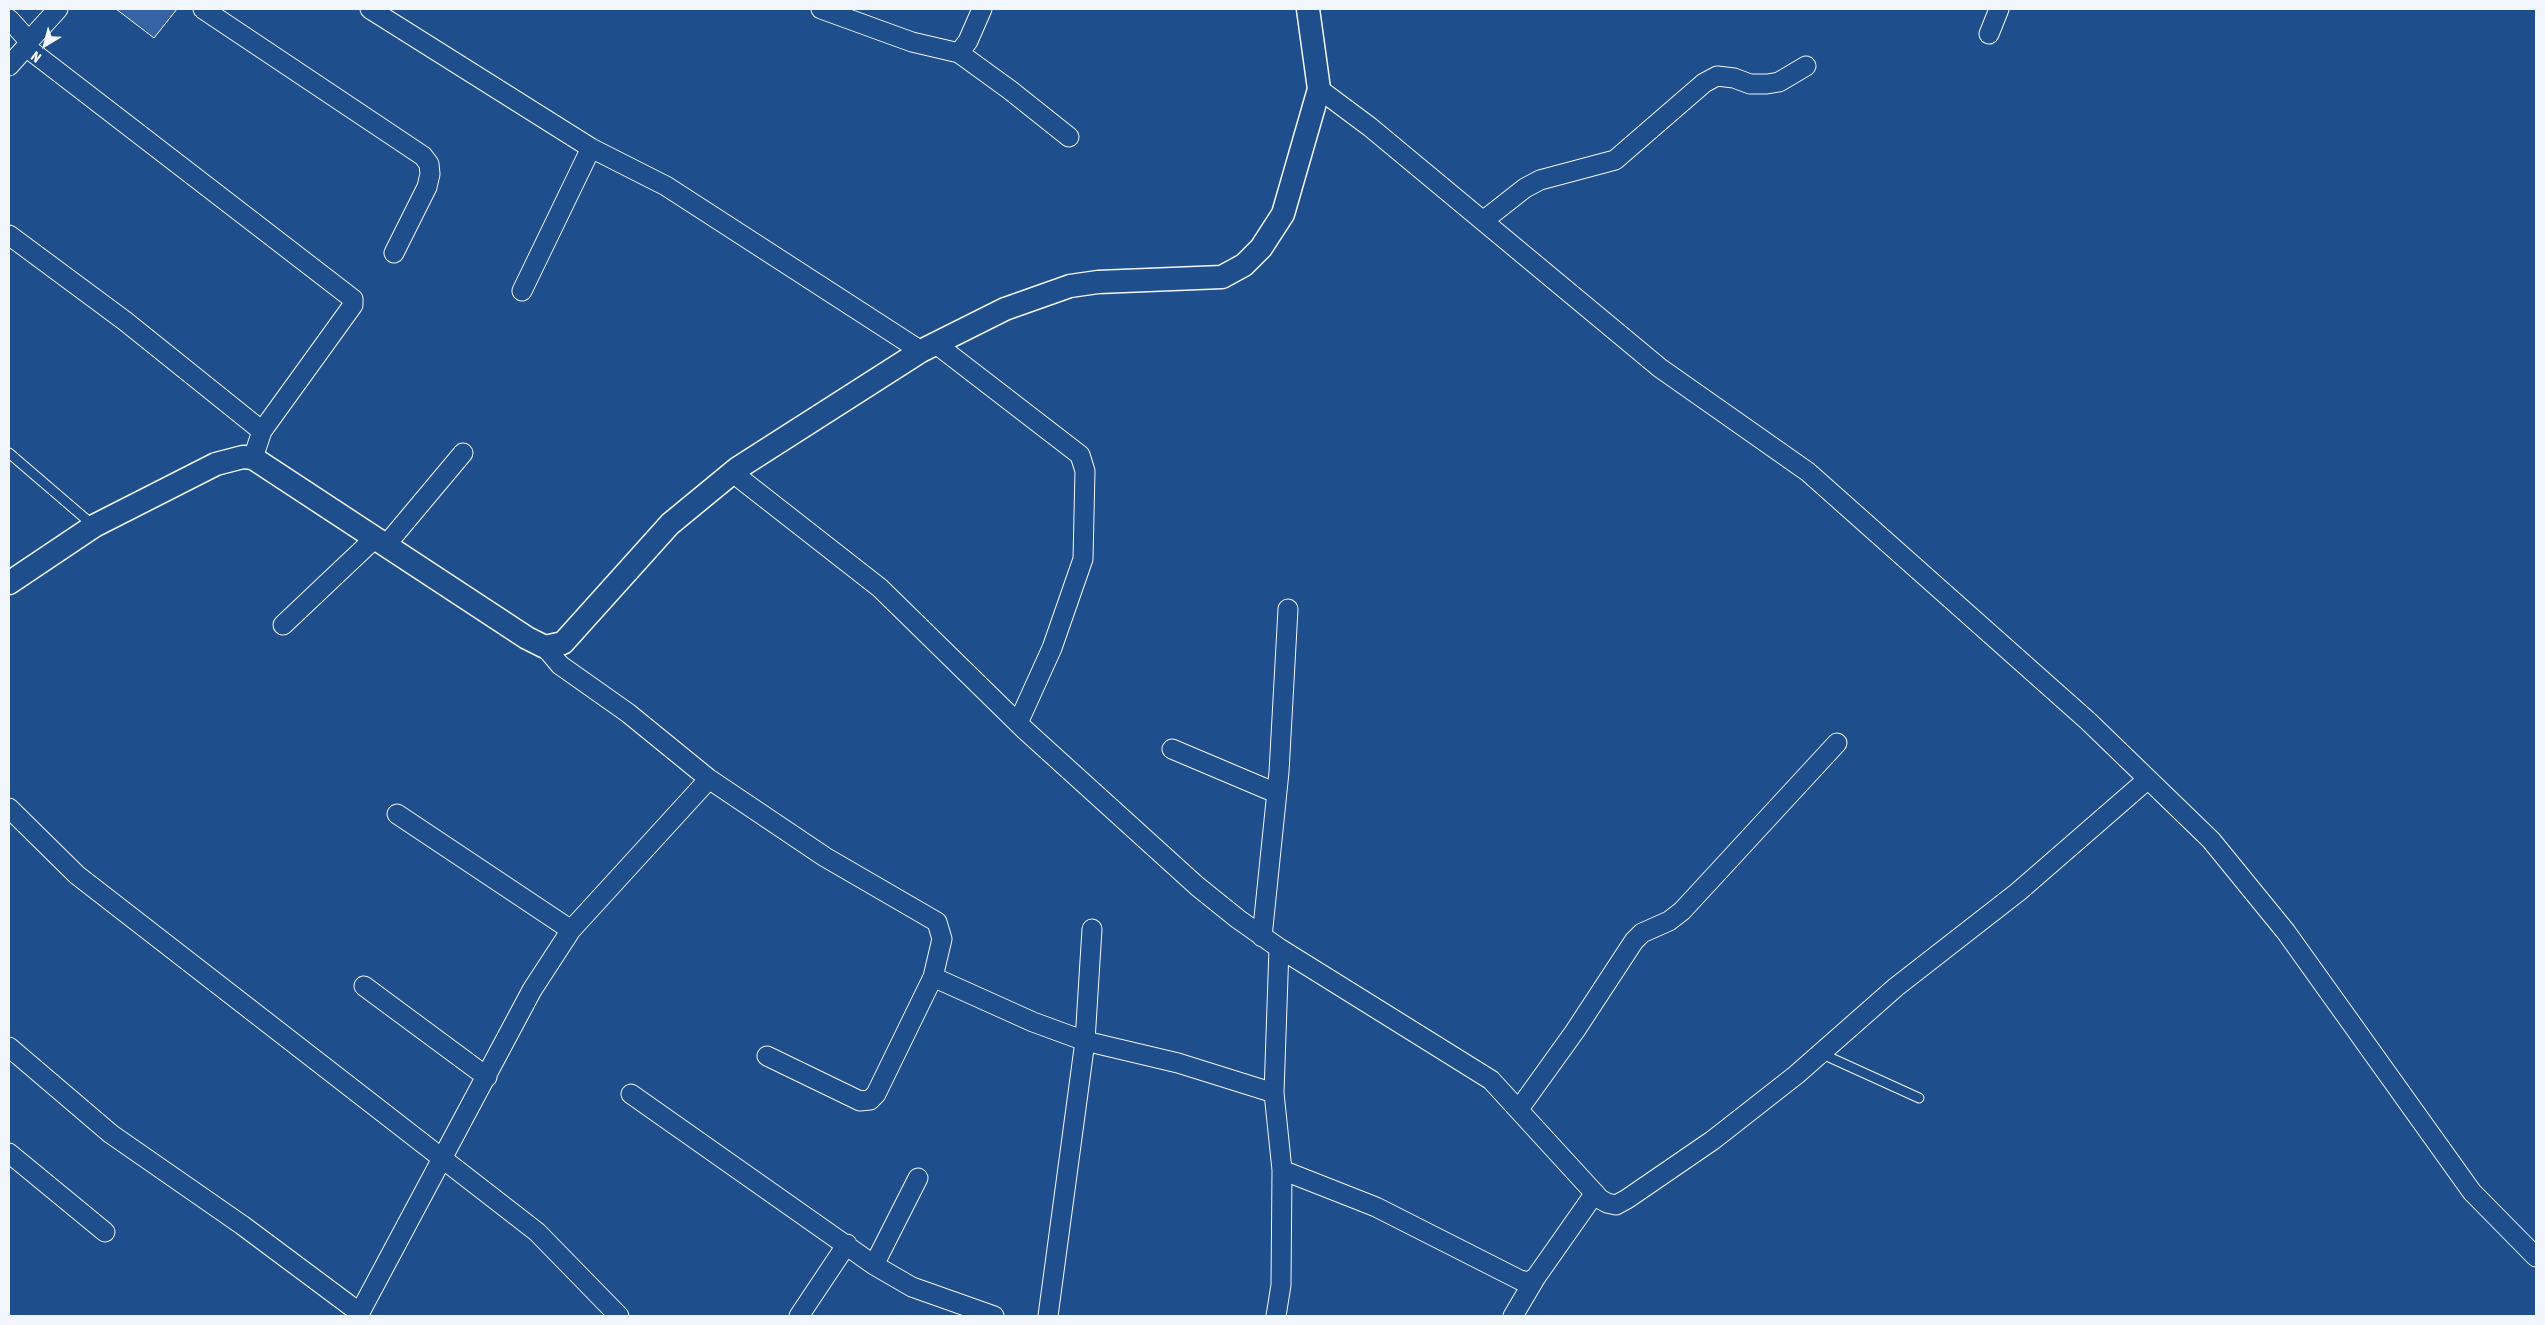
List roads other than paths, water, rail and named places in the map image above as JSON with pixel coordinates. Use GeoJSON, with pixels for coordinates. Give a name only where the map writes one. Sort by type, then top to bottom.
{"type":"FeatureCollection","features":[{"type":"Feature","properties":{"kind":"street"},"geometry":{"type":"LineString","coordinates":[[9,66],[58,9]]}},
{"type":"Feature","properties":{"kind":"street"},"geometry":{"type":"LineString","coordinates":[[204,9],[423,156],[430,164],[427,187],[394,253]]}},
{"type":"Feature","properties":{"kind":"street"},"geometry":{"type":"LineString","coordinates":[[370,9],[591,148],[666,186],[929,348],[1080,455],[1085,471],[1083,559],[1052,648],[1018,723]]}},
{"type":"Feature","properties":{"kind":"street"},"geometry":{"type":"LineString","coordinates":[[821,9],[912,42],[959,53],[1010,90],[1069,137]]}},
{"type":"Feature","properties":{"kind":"street"},"geometry":{"type":"LineString","coordinates":[[959,53],[968,41],[982,9]]}},
{"type":"Feature","properties":{"kind":"street"},"geometry":{"type":"LineString","coordinates":[[545,647],[564,643],[670,524],[733,473],[855,392],[929,348],[1005,310],[1070,286],[1098,282],[1222,277],[1244,265],[1261,248],[1283,214],[1319,89],[1308,9]]}},
{"type":"Feature","properties":{"kind":"street"},"geometry":{"type":"LineString","coordinates":[[1989,34],[1999,9]]}},
{"type":"Feature","properties":{"kind":"street"},"geometry":{"type":"LineString","coordinates":[[9,19],[28,44],[352,299],[353,305],[262,431],[253,458]]}},
{"type":"Feature","properties":{"kind":"street"},"geometry":{"type":"LineString","coordinates":[[1484,221],[1525,188],[1540,180],[1615,160],[1704,83],[1717,76],[1734,78],[1750,84],[1766,84],[1779,82],[1806,66]]}},
{"type":"Feature","properties":{"kind":"street"},"geometry":{"type":"LineString","coordinates":[[1319,89],[1370,127],[1660,368],[1808,472],[2088,721],[2211,840],[2280,924],[2472,1192],[2536,1257]]}},
{"type":"Feature","properties":{"kind":"street"},"geometry":{"type":"LineString","coordinates":[[522,291],[591,148]]}},
{"type":"Feature","properties":{"kind":"street"},"geometry":{"type":"LineString","coordinates":[[9,235],[125,321],[262,431]]}},
{"type":"Feature","properties":{"kind":"street"},"geometry":{"type":"LineString","coordinates":[[283,625],[380,541],[463,453]]}},
{"type":"Feature","properties":{"kind":"street"},"geometry":{"type":"LineString","coordinates":[[9,583],[94,526],[216,464],[243,458],[253,458],[545,647],[560,665],[628,713],[709,779],[826,857],[937,922],[942,939],[933,977],[876,1094],[870,1100],[860,1101],[767,1056]]}},
{"type":"Feature","properties":{"kind":"street"},"geometry":{"type":"LineString","coordinates":[[733,473],[880,588],[1018,723],[1197,886],[1280,948],[1491,1080],[1595,1193],[1607,1203],[1616,1205],[1714,1140],[1820,1053],[1896,987],[2018,892],[2148,779]]}},
{"type":"Feature","properties":{"kind":"street"},"geometry":{"type":"LineString","coordinates":[[1262,936],[1276,793],[1288,609]]}},
{"type":"Feature","properties":{"kind":"street"},"geometry":{"type":"LineString","coordinates":[[1519,1109],[1575,1031],[1634,941],[1642,933],[1669,921],[1682,911],[1837,743]]}},
{"type":"Feature","properties":{"kind":"street"},"geometry":{"type":"LineString","coordinates":[[1172,749],[1276,793]]}},
{"type":"Feature","properties":{"kind":"street"},"geometry":{"type":"LineString","coordinates":[[9,1047],[111,1134],[242,1226],[359,1314],[443,1160],[532,990],[571,930],[709,779]]}},
{"type":"Feature","properties":{"kind":"street"},"geometry":{"type":"LineString","coordinates":[[9,808],[77,875],[538,1232],[619,1316]]}},
{"type":"Feature","properties":{"kind":"street"},"geometry":{"type":"LineString","coordinates":[[397,814],[571,930]]}},
{"type":"Feature","properties":{"kind":"street"},"geometry":{"type":"LineString","coordinates":[[1048,1316],[1084,1041],[1092,929]]}},
{"type":"Feature","properties":{"kind":"street"},"geometry":{"type":"LineString","coordinates":[[1276,1316],[1281,1285],[1282,1170],[1274,1093],[1280,948]]}},
{"type":"Feature","properties":{"kind":"street"},"geometry":{"type":"LineString","coordinates":[[933,977],[1033,1022],[1084,1041],[1178,1063],[1274,1093]]}},
{"type":"Feature","properties":{"kind":"street"},"geometry":{"type":"LineString","coordinates":[[364,986],[487,1077]]}},
{"type":"Feature","properties":{"kind":"street"},"geometry":{"type":"LineString","coordinates":[[631,1094],[847,1244],[874,1265],[912,1287],[994,1316]]}},
{"type":"Feature","properties":{"kind":"street"},"geometry":{"type":"LineString","coordinates":[[9,1153],[105,1232]]}},
{"type":"Feature","properties":{"kind":"street"},"geometry":{"type":"LineString","coordinates":[[1282,1170],[1384,1210],[1520,1280],[1529,1282],[1536,1277]]}},
{"type":"Feature","properties":{"kind":"street"},"geometry":{"type":"LineString","coordinates":[[874,1265],[918,1178]]}},
{"type":"Feature","properties":{"kind":"street"},"geometry":{"type":"LineString","coordinates":[[1513,1316],[1536,1277],[1595,1193]]}},
{"type":"Feature","properties":{"kind":"street"},"geometry":{"type":"LineString","coordinates":[[799,1316],[847,1244]]}},
{"type":"Feature","properties":{"kind":"lane"},"geometry":{"type":"LineString","coordinates":[[9,453],[94,526]]}},
{"type":"Feature","properties":{"kind":"lane"},"geometry":{"type":"LineString","coordinates":[[1820,1053],[1919,1098]]}}]}
